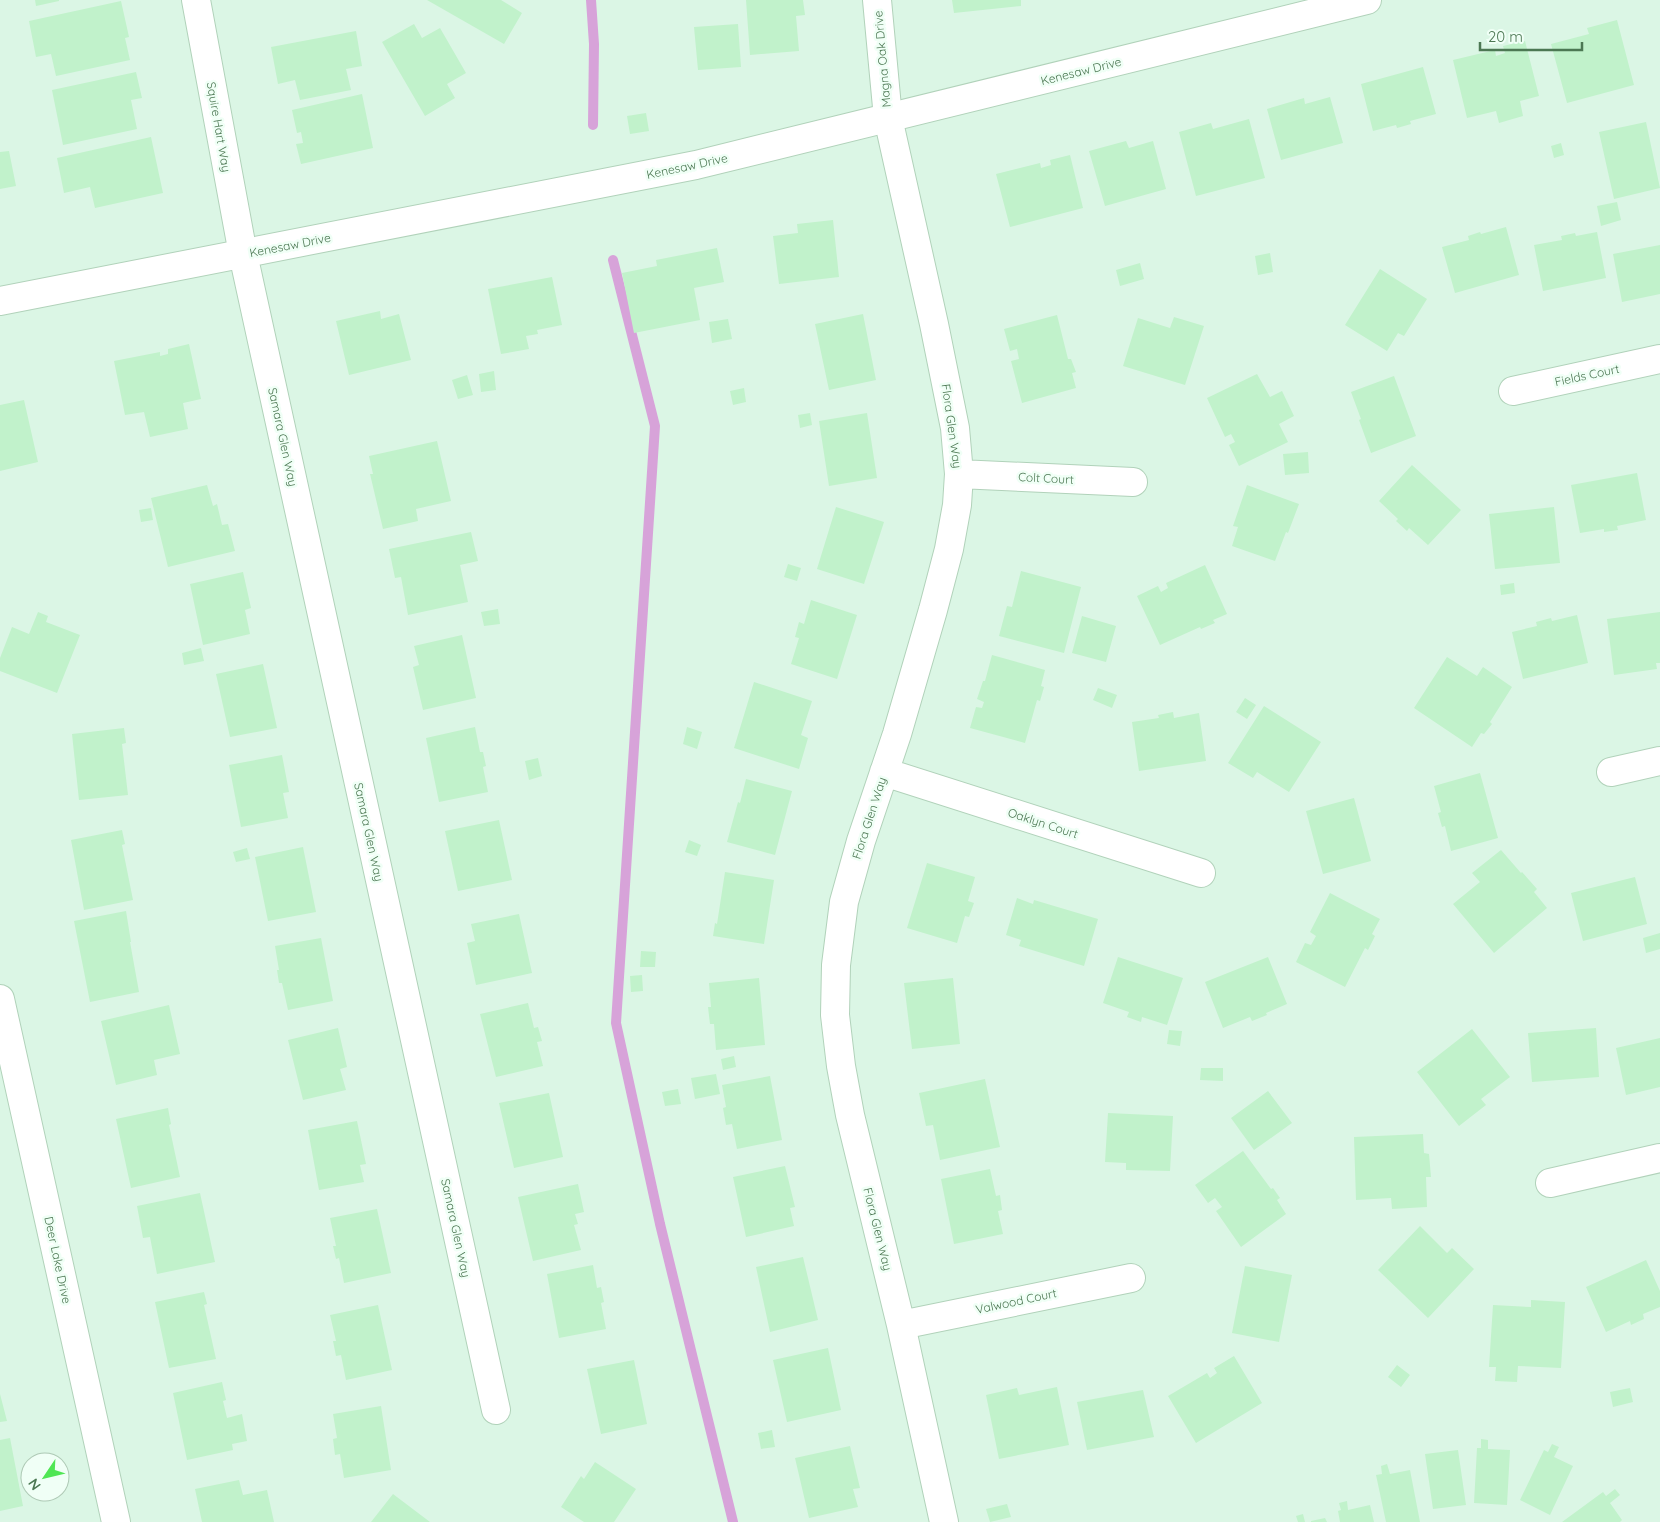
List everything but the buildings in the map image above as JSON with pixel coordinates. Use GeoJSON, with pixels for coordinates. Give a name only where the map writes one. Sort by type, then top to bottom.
{"type":"FeatureCollection","features":[{"type":"Feature","properties":{"kind":"street","name":"Squire Hart Way"},"geometry":{"type":"LineString","coordinates":[[196,0],[243,254]]}},
{"type":"Feature","properties":{"kind":"street","name":"Magna Oak Drive"},"geometry":{"type":"LineString","coordinates":[[877,0],[888,118]]}},
{"type":"Feature","properties":{"kind":"street","name":"Kenesaw Drive"},"geometry":{"type":"LineString","coordinates":[[0,301],[696,165],[1367,0]]}},
{"type":"Feature","properties":{"kind":"street","name":"Flora Glen Way"},"geometry":{"type":"LineString","coordinates":[[888,118],[955,428],[959,474],[957,505],[949,549],[897,734],[861,841],[844,902],[836,965],[835,1015],[841,1066],[850,1115],[902,1325],[944,1522]]}},
{"type":"Feature","properties":{"kind":"street","name":"Samara Glen Way"},"geometry":{"type":"LineString","coordinates":[[243,254],[496,1410]]}},
{"type":"Feature","properties":{"kind":"street","name":"Fields Court"},"geometry":{"type":"LineString","coordinates":[[1513,391],[1660,359]]}},
{"type":"Feature","properties":{"kind":"street","name":"Colt Court"},"geometry":{"type":"LineString","coordinates":[[959,474],[1133,482]]}},
{"type":"Feature","properties":{"kind":"street"},"geometry":{"type":"LineString","coordinates":[[1611,772],[1660,761]]}},
{"type":"Feature","properties":{"kind":"street","name":"Oaklyn Court"},"geometry":{"type":"LineString","coordinates":[[884,772],[1201,873]]}},
{"type":"Feature","properties":{"kind":"street","name":"Deer Lake Drive"},"geometry":{"type":"LineString","coordinates":[[0,998],[116,1522]]}},
{"type":"Feature","properties":{"kind":"street"},"geometry":{"type":"LineString","coordinates":[[1550,1183],[1660,1158]]}},
{"type":"Feature","properties":{"kind":"street","name":"Valwood Court"},"geometry":{"type":"LineString","coordinates":[[902,1325],[1131,1278]]}},
{"type":"Feature","properties":{"kind":"shaded area"},"geometry":{"type":"Polygon","coordinates":[[[0,0],[1660,0],[1660,1522],[0,1522],[0,0]]]}},
{"type":"Feature","properties":{"kind":"waterway"},"geometry":{"type":"LineString","coordinates":[[591,0],[594,44],[593,125]]}},
{"type":"Feature","properties":{"kind":"waterway"},"geometry":{"type":"LineString","coordinates":[[613,260],[655,426],[616,1023],[660,1224],[733,1522]]}}]}
